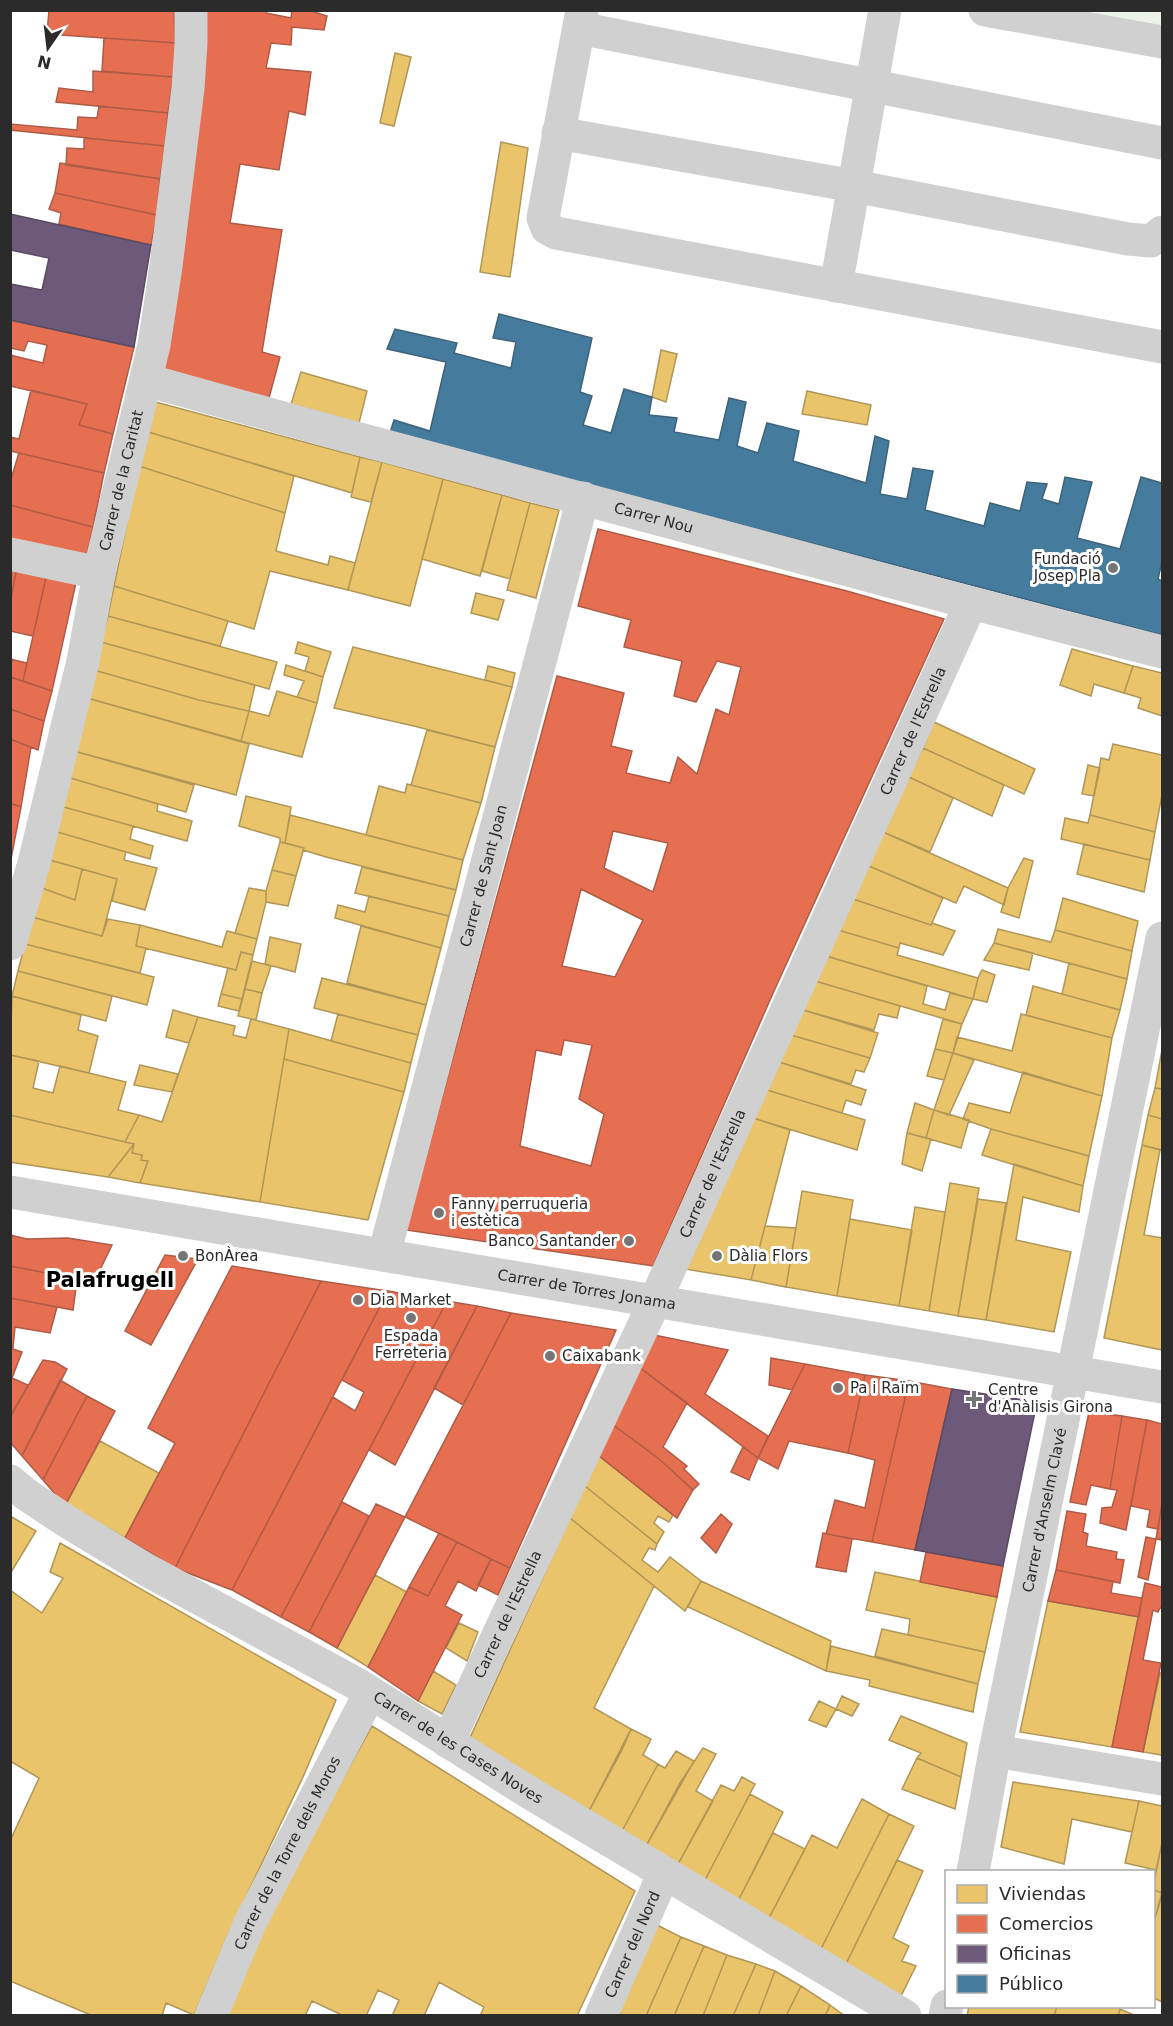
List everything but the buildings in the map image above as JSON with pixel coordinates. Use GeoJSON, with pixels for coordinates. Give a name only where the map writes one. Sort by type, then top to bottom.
{"type":"FeatureCollection","features":[{"type":"Feature","properties":{"kind":"street","name":"Carrer de la Caritat"},"geometry":{"type":"LineString","coordinates":[[10,944],[34,863],[83,661],[99,573],[154,345],[168,255],[188,88],[191,10]]}},
{"type":"Feature","properties":{"kind":"street"},"geometry":{"type":"LineString","coordinates":[[836,286],[885,10]]}},
{"type":"Feature","properties":{"kind":"street"},"geometry":{"type":"LineString","coordinates":[[985,10],[1162,42]]}},
{"type":"Feature","properties":{"kind":"street"},"geometry":{"type":"LineString","coordinates":[[1162,143],[871,86],[581,19],[543,218],[547,228],[556,233],[1162,347]]}},
{"type":"Feature","properties":{"kind":"street"},"geometry":{"type":"LineString","coordinates":[[558,133],[854,186],[1128,239],[1151,241],[1162,232]]}},
{"type":"Feature","properties":{"kind":"street","name":"Carrer Nou"},"geometry":{"type":"LineString","coordinates":[[146,380],[336,433],[1162,652]]}},
{"type":"Feature","properties":{"kind":"street","name":"Carrer de Sant Joan"},"geometry":{"type":"LineString","coordinates":[[384,1255],[583,498]]}},
{"type":"Feature","properties":{"kind":"street"},"geometry":{"type":"LineString","coordinates":[[10,554],[99,573]]}},
{"type":"Feature","properties":{"kind":"street","name":"Carrer de l'Estrella"},"geometry":{"type":"LineString","coordinates":[[448,1742],[655,1301],[971,603]]}},
{"type":"Feature","properties":{"kind":"street","name":"Carrer d'Anselm Clavé"},"geometry":{"type":"LineString","coordinates":[[973,1870],[995,1751],[1162,938]]}},
{"type":"Feature","properties":{"kind":"street","name":"Carrer de Torres Jonama"},"geometry":{"type":"LineString","coordinates":[[10,1192],[1162,1387]]}},
{"type":"Feature","properties":{"kind":"street","name":"Carrer de les Cases Noves"},"geometry":{"type":"LineString","coordinates":[[10,1481],[66,1521],[144,1569],[260,1630],[370,1693],[530,1793],[905,2016]]}},
{"type":"Feature","properties":{"kind":"street","name":"Carrer de la Torre dels Moros"},"geometry":{"type":"LineString","coordinates":[[211,2016],[250,1923],[370,1693]]}},
{"type":"Feature","properties":{"kind":"street"},"geometry":{"type":"LineString","coordinates":[[995,1751],[1162,1779]]}},
{"type":"Feature","properties":{"kind":"street","name":"Carrer del Nord"},"geometry":{"type":"LineString","coordinates":[[601,2016],[664,1873]]}},
{"type":"Feature","properties":{"kind":"shaded area"},"geometry":{"type":"Polygon","coordinates":[[[1084,11],[1162,11],[1162,28],[1084,11]]]}},
{"type":"Feature","properties":{"kind":"place","name":"Fundació Josep Pla"},"geometry":{"type":"Point","coordinates":[1113,568]}},
{"type":"Feature","properties":{"kind":"place","name":"Fanny perruqueria i estètica"},"geometry":{"type":"Point","coordinates":[439,1213]}},
{"type":"Feature","properties":{"kind":"place","name":"Banco Santander"},"geometry":{"type":"Point","coordinates":[629,1241]}},
{"type":"Feature","properties":{"kind":"place","name":"BonÀrea"},"geometry":{"type":"Point","coordinates":[183,1256]}},
{"type":"Feature","properties":{"kind":"place","name":"Dàlia Flors"},"geometry":{"type":"Point","coordinates":[717,1256]}},
{"type":"Feature","properties":{"kind":"place","name":"Dia Market"},"geometry":{"type":"Point","coordinates":[358,1300]}},
{"type":"Feature","properties":{"kind":"place","name":"Espada Ferreteria"},"geometry":{"type":"Point","coordinates":[411,1318]}},
{"type":"Feature","properties":{"kind":"place","name":"Caixabank"},"geometry":{"type":"Point","coordinates":[550,1356]}},
{"type":"Feature","properties":{"kind":"place","name":"Pa i Raïm"},"geometry":{"type":"Point","coordinates":[838,1388]}},
{"type":"Feature","properties":{"kind":"place","name":"Centre d'Anàlisis Girona"},"geometry":{"type":"Point","coordinates":[974,1399]}},
{"type":"Feature","properties":{"kind":"district","name":"Palafrugell"},"geometry":{"type":"Point","coordinates":[110,1280]}}]}
